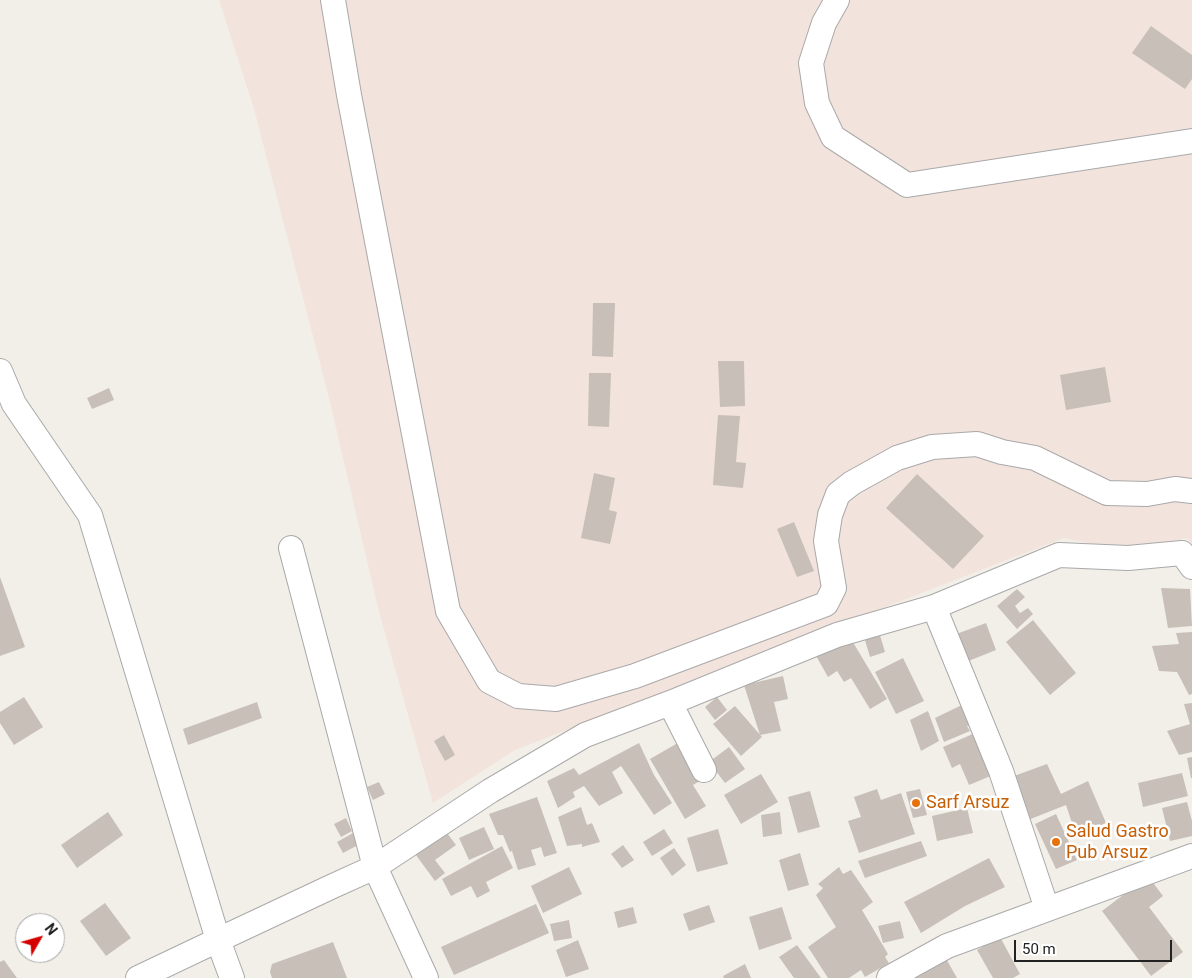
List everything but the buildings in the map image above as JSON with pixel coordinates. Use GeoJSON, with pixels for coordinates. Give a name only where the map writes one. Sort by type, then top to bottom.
{"type":"FeatureCollection","features":[{"type":"Feature","properties":{"kind":"street"},"geometry":{"type":"LineString","coordinates":[[333,0],[348,95],[448,611],[489,681],[518,696],[556,698],[635,676],[826,604],[834,588],[826,541],[832,510],[838,494],[852,483],[897,458],[932,447],[977,444],[1002,452],[1035,458],[1107,493],[1147,494],[1175,489],[1192,491]]}},
{"type":"Feature","properties":{"kind":"street"},"geometry":{"type":"LineString","coordinates":[[837,0],[824,23],[812,63],[817,103],[833,137],[907,185],[1192,142]]}},
{"type":"Feature","properties":{"kind":"street"},"geometry":{"type":"LineString","coordinates":[[0,371],[14,404],[90,515],[218,940],[232,978]]}},
{"type":"Feature","properties":{"kind":"street"},"geometry":{"type":"LineString","coordinates":[[291,548],[375,868],[426,978]]}},
{"type":"Feature","properties":{"kind":"street"},"geometry":{"type":"LineString","coordinates":[[138,978],[375,868],[490,790],[585,735],[670,703],[837,635],[934,607],[1059,555],[1128,558],[1182,553],[1192,567]]}},
{"type":"Feature","properties":{"kind":"street"},"geometry":{"type":"LineString","coordinates":[[934,607],[1001,771],[1047,909]]}},
{"type":"Feature","properties":{"kind":"street"},"geometry":{"type":"LineString","coordinates":[[670,703],[704,770]]}},
{"type":"Feature","properties":{"kind":"street"},"geometry":{"type":"LineString","coordinates":[[889,978],[947,946],[1192,856]]}},
{"type":"Feature","properties":{"kind":"shaded area"},"geometry":{"type":"Polygon","coordinates":[[[219,0],[1192,0],[1192,545],[1187,538],[1126,551],[1064,538],[515,750],[433,803],[379,612],[329,398],[254,109],[219,0]]]}},
{"type":"Feature","properties":{"kind":"place","name":"Sarf Arsuz"},"geometry":{"type":"Point","coordinates":[916,803]}},
{"type":"Feature","properties":{"kind":"place","name":"Salud Gastro Pub Arsuz"},"geometry":{"type":"Point","coordinates":[1056,842]}}]}
